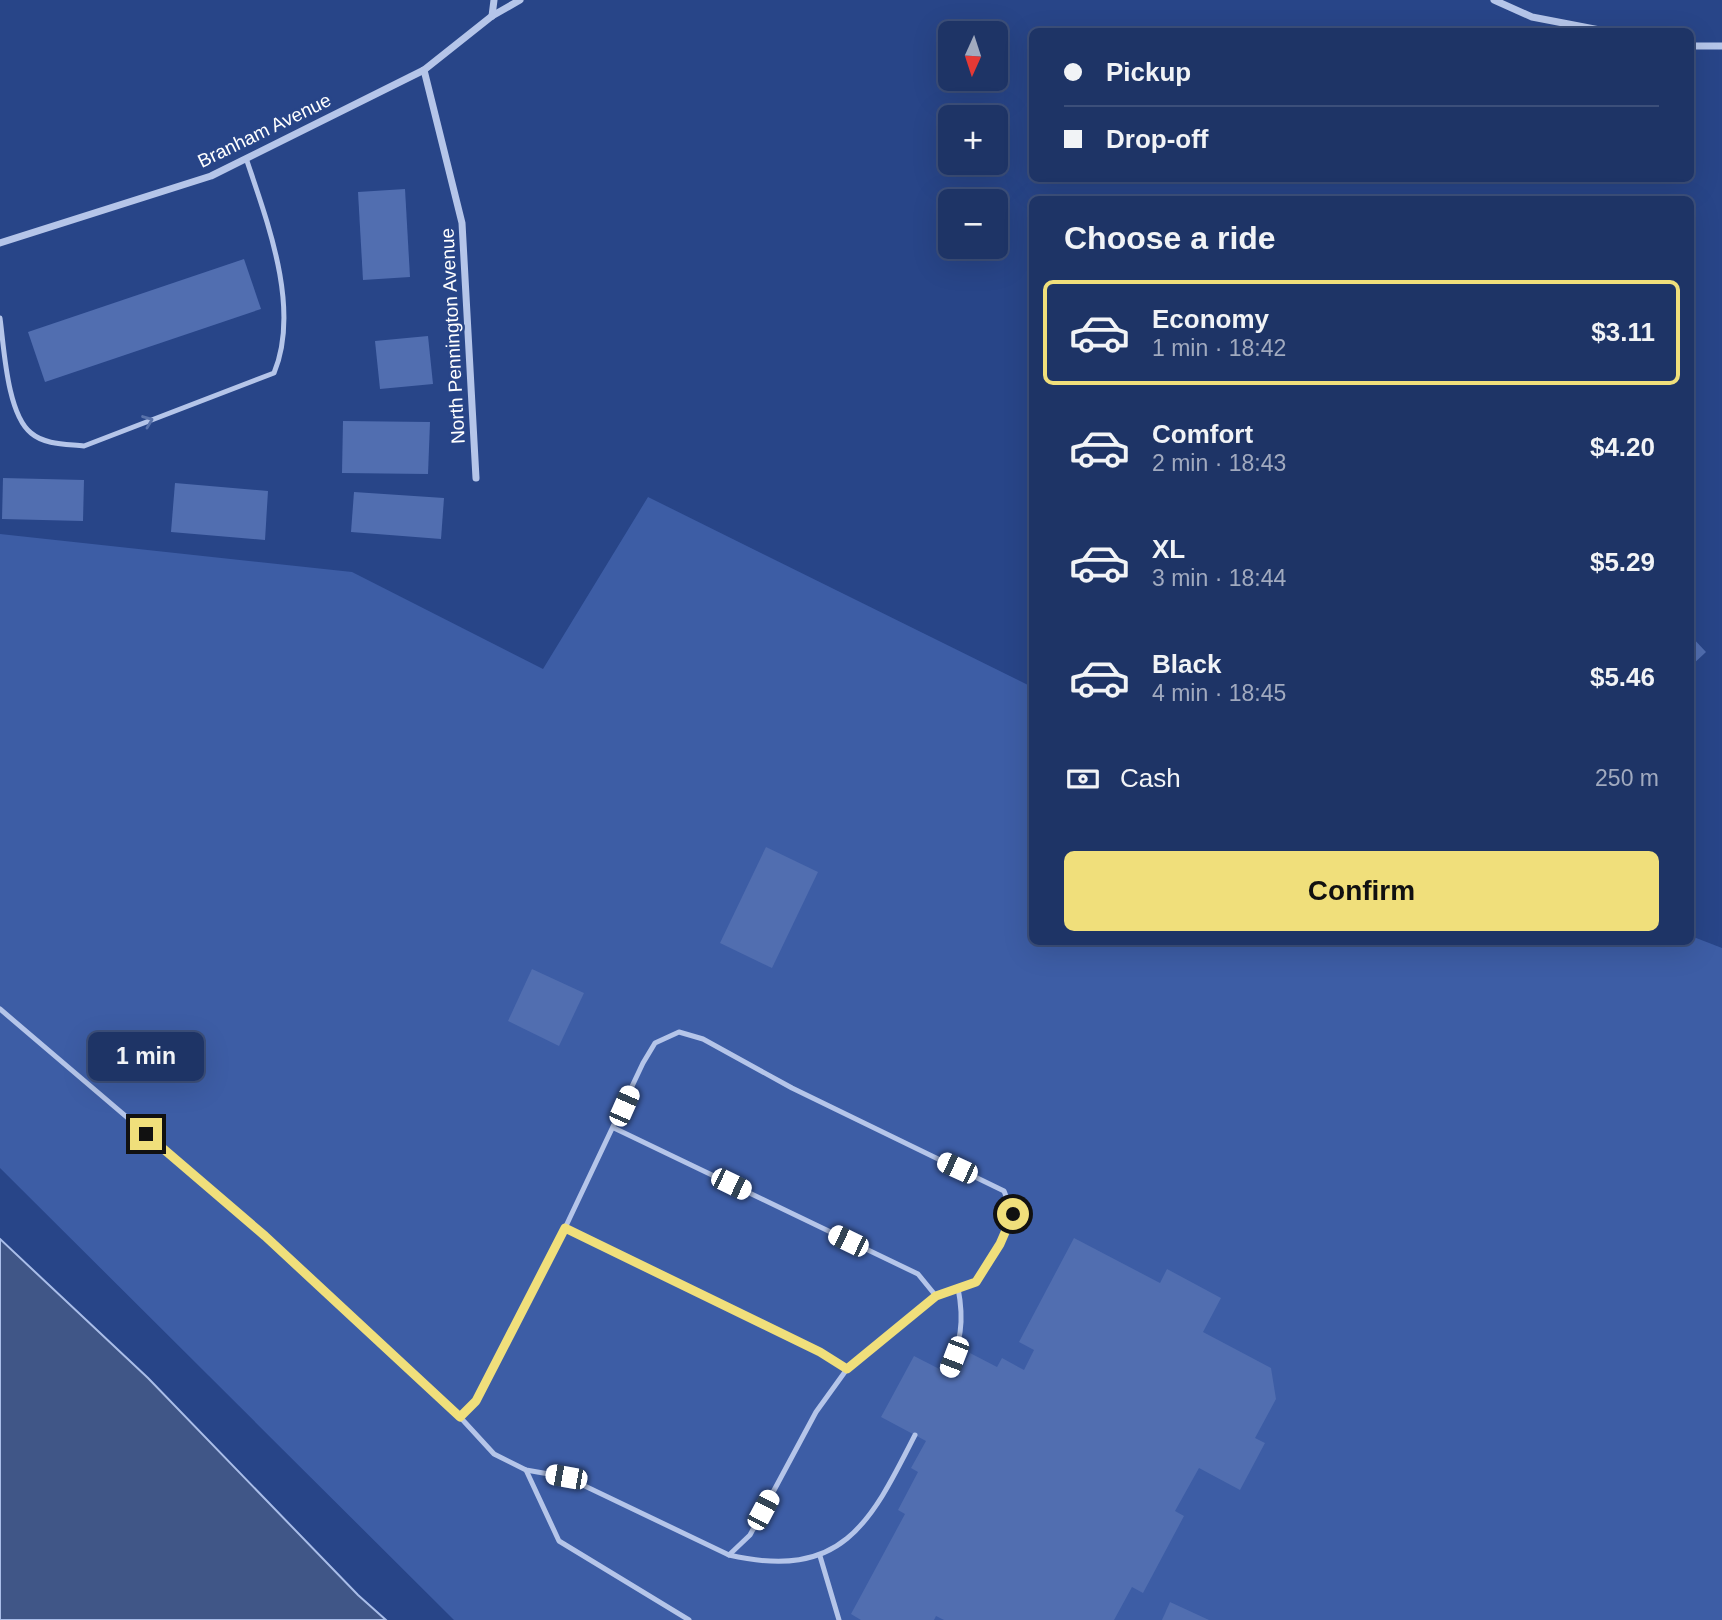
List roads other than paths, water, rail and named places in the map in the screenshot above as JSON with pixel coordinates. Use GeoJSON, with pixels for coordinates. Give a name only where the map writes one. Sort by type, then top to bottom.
{"type":"FeatureCollection","features":[{"type":"Feature","properties":{"kind":"street"},"geometry":{"type":"LineString","coordinates":[[492,16],[494,0]]}},
{"type":"Feature","properties":{"kind":"street","name":"Branham Avenue"},"geometry":{"type":"LineString","coordinates":[[0,243],[211,176],[424,70],[492,16],[520,0]]}},
{"type":"Feature","properties":{"kind":"street"},"geometry":{"type":"LineString","coordinates":[[1494,0],[1532,17],[1589,28]]}},
{"type":"Feature","properties":{"kind":"street"},"geometry":{"type":"LineString","coordinates":[[1694,46],[1722,46]]}},
{"type":"Feature","properties":{"kind":"street","name":"North Pennington Avenue"},"geometry":{"type":"LineString","coordinates":[[424,70],[462,223],[476,478]]}},
{"type":"Feature","properties":{"kind":"lane"},"geometry":{"type":"LineString","coordinates":[[0,318],[16,408],[30,433],[52,443],[84,446],[274,373],[284,350],[285,317],[272,235],[246,158]]}},
{"type":"Feature","properties":{"kind":"lane"},"geometry":{"type":"LineString","coordinates":[[0,1009],[265,1236],[460,1417],[494,1454],[526,1470],[566,1477],[729,1555],[790,1563],[820,1556],[860,1530],[886,1492],[915,1435]]}},
{"type":"Feature","properties":{"kind":"lane"},"geometry":{"type":"LineString","coordinates":[[460,1417],[476,1401],[565,1228],[655,1043],[679,1032],[703,1039],[792,1088],[1004,1191],[1013,1214],[1000,1244],[976,1282],[936,1296],[847,1369],[816,1412],[750,1535],[729,1555]]}},
{"type":"Feature","properties":{"kind":"lane"},"geometry":{"type":"LineString","coordinates":[[614,1128],[918,1275],[936,1296]]}},
{"type":"Feature","properties":{"kind":"lane"},"geometry":{"type":"LineString","coordinates":[[565,1228],[820,1352],[847,1369]]}},
{"type":"Feature","properties":{"kind":"lane"},"geometry":{"type":"LineString","coordinates":[[948,1374],[960,1339],[963,1318],[958,1288]]}},
{"type":"Feature","properties":{"kind":"lane"},"geometry":{"type":"LineString","coordinates":[[526,1470],[559,1541],[689,1620]]}},
{"type":"Feature","properties":{"kind":"lane"},"geometry":{"type":"LineString","coordinates":[[820,1556],[839,1620]]}}]}
